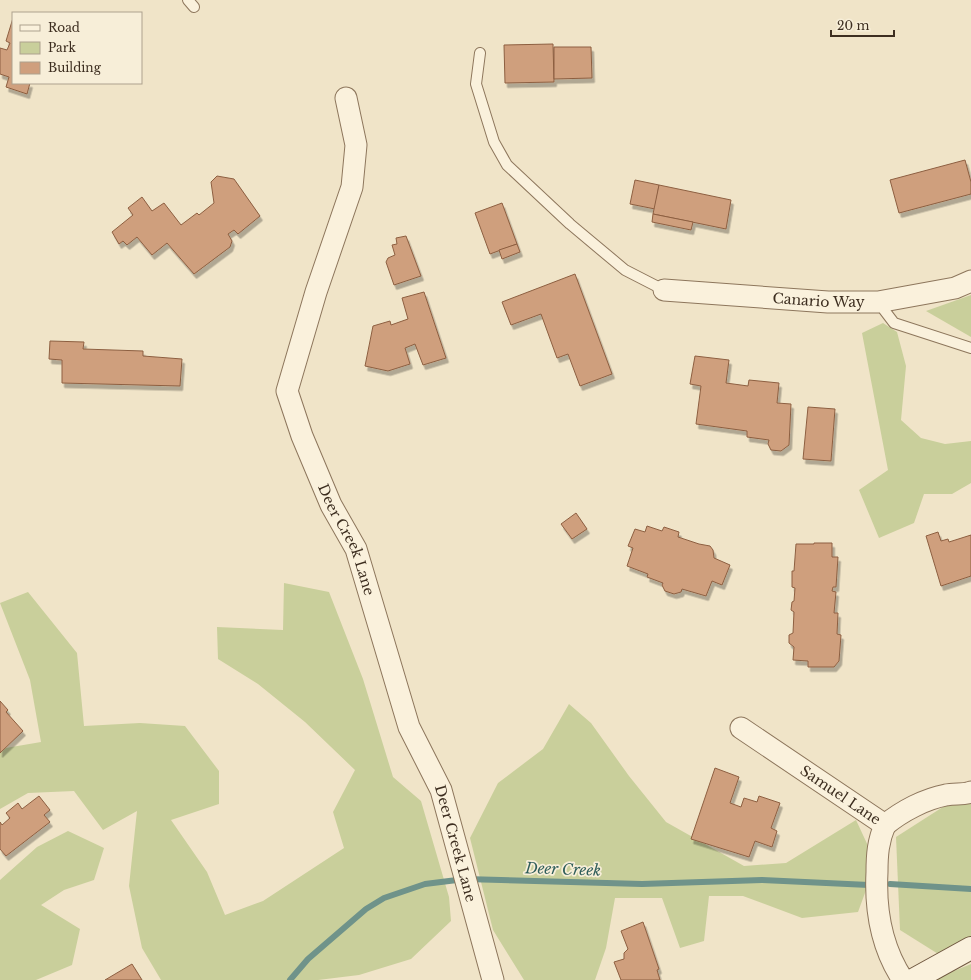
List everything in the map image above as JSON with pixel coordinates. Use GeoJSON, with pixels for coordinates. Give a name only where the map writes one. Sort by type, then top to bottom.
{"type":"FeatureCollection","features":[{"type":"Feature","properties":{"kind":"street","name":"Deer Creek Lane"},"geometry":{"type":"LineString","coordinates":[[346,98],[356,145],[352,187],[316,292],[287,391],[302,436],[331,505],[356,549],[409,727],[441,790],[493,980]]}},
{"type":"Feature","properties":{"kind":"street","name":"Canario Way"},"geometry":{"type":"LineString","coordinates":[[664,290],[828,302],[878,302],[955,288],[971,282]]}},
{"type":"Feature","properties":{"kind":"street","name":"Samuel Lane"},"geometry":{"type":"LineString","coordinates":[[741,728],[885,825],[880,837],[878,850],[876,904],[880,930],[887,951],[903,980]]}},
{"type":"Feature","properties":{"kind":"street"},"geometry":{"type":"LineString","coordinates":[[885,825],[897,815],[919,804],[946,795],[971,792]]}},
{"type":"Feature","properties":{"kind":"street"},"geometry":{"type":"LineString","coordinates":[[914,980],[971,948]]}},
{"type":"Feature","properties":{"kind":"lane"},"geometry":{"type":"LineString","coordinates":[[480,53],[476,84],[494,142],[507,165],[570,224],[625,270],[664,290]]}},
{"type":"Feature","properties":{"kind":"lane"},"geometry":{"type":"LineString","coordinates":[[878,302],[894,323],[971,348]]}},
{"type":"Feature","properties":{"kind":"green space"},"geometry":{"type":"Polygon","coordinates":[[[971,295],[971,337],[926,311],[971,295]]]}},
{"type":"Feature","properties":{"kind":"green space"},"geometry":{"type":"Polygon","coordinates":[[[883,323],[897,332],[906,366],[901,420],[921,438],[945,444],[971,441],[971,483],[952,494],[924,494],[914,523],[879,538],[859,490],[888,470],[862,333],[883,323]]]}},
{"type":"Feature","properties":{"kind":"green space"},"geometry":{"type":"Polygon","coordinates":[[[284,583],[329,592],[363,679],[393,777],[421,801],[449,897],[451,921],[411,959],[359,975],[318,980],[161,980],[142,948],[129,886],[137,811],[103,830],[74,791],[28,793],[0,809],[0,749],[41,742],[30,680],[0,603],[28,592],[77,653],[84,726],[140,723],[185,726],[219,771],[219,804],[171,820],[207,872],[225,915],[263,901],[344,848],[333,812],[355,770],[305,722],[258,684],[218,659],[217,627],[283,630],[284,583]]]}},
{"type":"Feature","properties":{"kind":"green space"},"geometry":{"type":"Polygon","coordinates":[[[569,704],[591,723],[629,776],[666,822],[744,866],[786,863],[856,820],[876,863],[858,912],[802,918],[743,896],[709,896],[704,941],[680,948],[662,898],[615,898],[606,948],[595,980],[524,980],[493,930],[470,838],[498,783],[543,749],[569,704]]]}},
{"type":"Feature","properties":{"kind":"green space"},"geometry":{"type":"Polygon","coordinates":[[[971,793],[971,941],[943,957],[900,930],[896,837],[946,805],[971,793]]]}},
{"type":"Feature","properties":{"kind":"green space"},"geometry":{"type":"Polygon","coordinates":[[[68,831],[104,848],[94,880],[64,890],[41,905],[80,929],[72,965],[36,980],[0,980],[0,880],[37,847],[68,831]]]}},
{"type":"Feature","properties":{"kind":"green space"},"geometry":{"type":"Polygon","coordinates":[[[971,964],[971,980],[932,980],[971,964]]]}},
{"type":"Feature","properties":{"kind":"building"},"geometry":{"type":"Polygon","coordinates":[[[12,21],[12,84],[30,84],[27,94],[6,87],[9,77],[0,74],[0,48],[7,50],[10,43],[6,41],[12,21]]]}},
{"type":"Feature","properties":{"kind":"building"},"geometry":{"type":"Polygon","coordinates":[[[553,44],[554,82],[505,83],[504,45],[553,44]]]}},
{"type":"Feature","properties":{"kind":"building"},"geometry":{"type":"Polygon","coordinates":[[[554,47],[591,47],[592,78],[554,79],[554,47]]]}},
{"type":"Feature","properties":{"kind":"building"},"geometry":{"type":"Polygon","coordinates":[[[965,160],[971,182],[971,194],[899,213],[890,180],[965,160]]]}},
{"type":"Feature","properties":{"kind":"building"},"geometry":{"type":"Polygon","coordinates":[[[217,176],[234,179],[260,216],[238,234],[234,230],[228,234],[232,241],[230,247],[194,274],[167,243],[152,255],[137,237],[127,245],[123,241],[119,244],[112,232],[133,215],[128,208],[142,197],[152,211],[164,203],[181,225],[197,213],[199,215],[214,203],[211,182],[217,176]]]}},
{"type":"Feature","properties":{"kind":"building"},"geometry":{"type":"Polygon","coordinates":[[[635,180],[659,185],[655,209],[630,204],[635,180]]]}},
{"type":"Feature","properties":{"kind":"building"},"geometry":{"type":"Polygon","coordinates":[[[659,185],[731,200],[726,229],[653,214],[659,185]]]}},
{"type":"Feature","properties":{"kind":"building"},"geometry":{"type":"Polygon","coordinates":[[[502,203],[517,244],[490,254],[475,213],[502,203]]]}},
{"type":"Feature","properties":{"kind":"building"},"geometry":{"type":"Polygon","coordinates":[[[653,214],[693,222],[691,230],[652,222],[653,214]]]}},
{"type":"Feature","properties":{"kind":"building"},"geometry":{"type":"Polygon","coordinates":[[[406,236],[421,276],[394,285],[386,262],[388,258],[395,255],[392,245],[397,244],[396,238],[406,236]]]}},
{"type":"Feature","properties":{"kind":"building"},"geometry":{"type":"Polygon","coordinates":[[[517,244],[520,252],[502,259],[499,250],[517,244]]]}},
{"type":"Feature","properties":{"kind":"building"},"geometry":{"type":"Polygon","coordinates":[[[575,274],[612,374],[580,386],[568,354],[557,358],[541,314],[511,325],[502,302],[575,274]]]}},
{"type":"Feature","properties":{"kind":"building"},"geometry":{"type":"Polygon","coordinates":[[[424,292],[446,358],[423,365],[415,344],[405,348],[410,364],[388,371],[365,366],[373,326],[390,321],[391,325],[408,319],[402,298],[424,292]]]}},
{"type":"Feature","properties":{"kind":"building"},"geometry":{"type":"Polygon","coordinates":[[[50,341],[84,342],[83,349],[143,351],[143,356],[182,359],[180,386],[62,383],[62,360],[49,359],[50,341]]]}},
{"type":"Feature","properties":{"kind":"building"},"geometry":{"type":"Polygon","coordinates":[[[695,356],[729,360],[726,383],[748,386],[749,380],[779,383],[777,403],[791,404],[789,445],[781,451],[771,450],[768,444],[769,440],[747,437],[747,431],[696,424],[701,386],[690,384],[695,356]]]}},
{"type":"Feature","properties":{"kind":"building"},"geometry":{"type":"Polygon","coordinates":[[[808,407],[835,409],[831,461],[803,459],[808,407]]]}},
{"type":"Feature","properties":{"kind":"building"},"geometry":{"type":"Polygon","coordinates":[[[576,513],[587,529],[572,539],[561,524],[576,513]]]}},
{"type":"Feature","properties":{"kind":"building"},"geometry":{"type":"Polygon","coordinates":[[[647,526],[662,531],[664,527],[679,532],[678,537],[710,546],[713,550],[714,558],[730,565],[722,585],[712,581],[706,596],[682,589],[681,592],[674,594],[665,591],[662,585],[663,583],[647,577],[648,574],[627,566],[633,548],[628,546],[635,529],[645,532],[647,526]]]}},
{"type":"Feature","properties":{"kind":"building"},"geometry":{"type":"Polygon","coordinates":[[[938,532],[941,541],[948,539],[949,542],[971,535],[971,576],[941,586],[926,536],[938,532]]]}},
{"type":"Feature","properties":{"kind":"building"},"geometry":{"type":"Polygon","coordinates":[[[832,543],[832,557],[838,557],[836,587],[833,587],[832,591],[836,592],[834,613],[838,613],[837,634],[841,635],[839,661],[834,667],[808,667],[808,661],[793,660],[794,647],[789,643],[789,635],[793,633],[794,612],[791,610],[792,602],[794,601],[795,588],[792,587],[792,571],[794,571],[796,544],[832,543]]]}},
{"type":"Feature","properties":{"kind":"building"},"geometry":{"type":"Polygon","coordinates":[[[0,701],[8,710],[6,712],[23,731],[0,753],[0,701]]]}},
{"type":"Feature","properties":{"kind":"building"},"geometry":{"type":"Polygon","coordinates":[[[715,768],[739,777],[730,803],[741,807],[744,798],[757,802],[759,796],[780,803],[771,828],[777,831],[772,847],[755,841],[749,857],[691,839],[715,768]]]}},
{"type":"Feature","properties":{"kind":"building"},"geometry":{"type":"Polygon","coordinates":[[[39,796],[50,810],[44,815],[50,822],[6,856],[0,849],[0,822],[2,825],[10,818],[6,813],[18,803],[22,809],[39,796]]]}},
{"type":"Feature","properties":{"kind":"building"},"geometry":{"type":"Polygon","coordinates":[[[643,922],[659,969],[657,970],[660,980],[621,980],[614,962],[624,959],[624,953],[628,949],[621,931],[643,922]]]}},
{"type":"Feature","properties":{"kind":"building"},"geometry":{"type":"Polygon","coordinates":[[[132,964],[142,980],[105,980],[132,964]]]}},
{"type":"Feature","properties":{"kind":"waterway","name":"Deer Creek"},"geometry":{"type":"LineString","coordinates":[[290,980],[308,959],[366,909],[384,898],[425,884],[465,879],[642,884],[762,880],[869,885]]}},
{"type":"Feature","properties":{"kind":"waterway","name":"Deer Creek"},"geometry":{"type":"LineString","coordinates":[[890,884],[971,889]]}}]}
